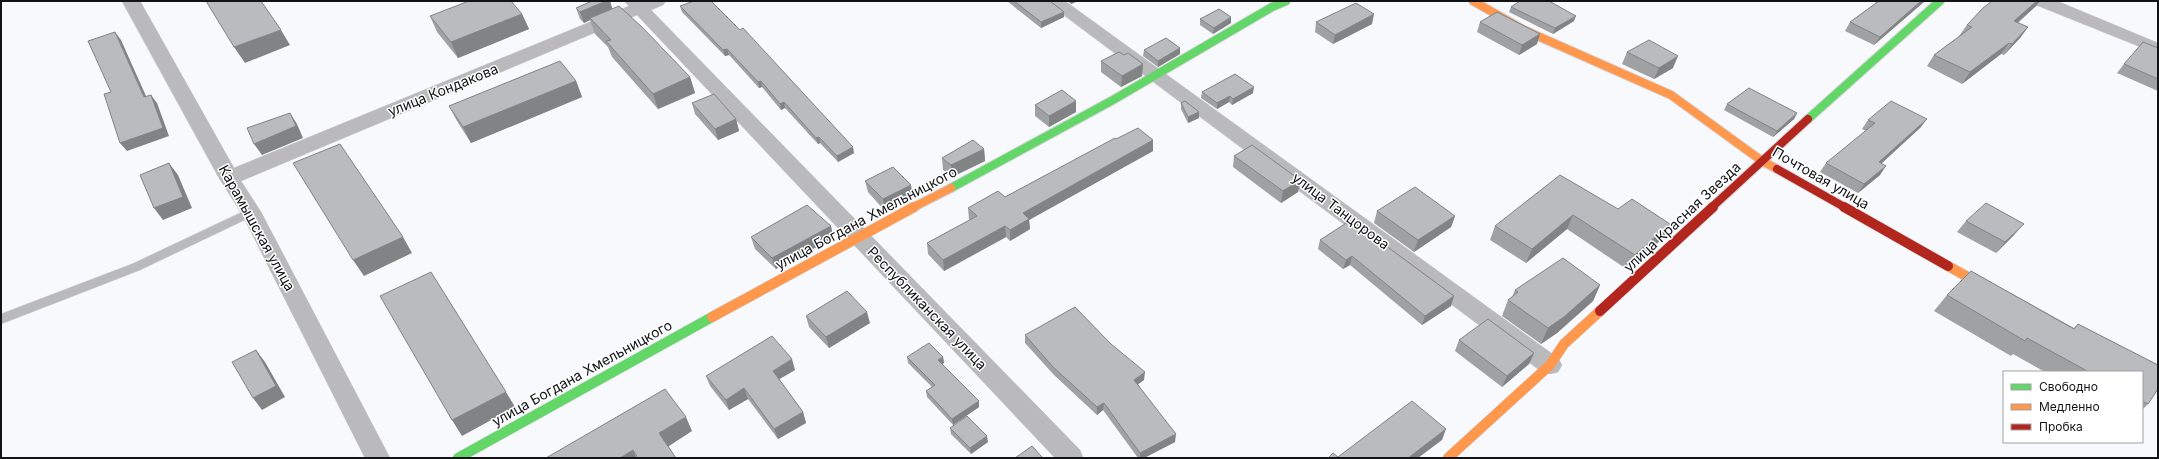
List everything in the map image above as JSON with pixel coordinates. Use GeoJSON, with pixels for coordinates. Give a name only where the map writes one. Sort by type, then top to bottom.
{"type":"FeatureCollection","features":[{"type":"Feature","properties":{"kind":"street","name":"Карамышская улица"},"geometry":{"type":"LineString","coordinates":[[131,1],[229,178],[251,212],[378,458]]}},
{"type":"Feature","properties":{"kind":"street","name":"улица Танцорова"},"geometry":{"type":"LineString","coordinates":[[1054,1],[1159,76],[1550,365]]}},
{"type":"Feature","properties":{"kind":"street","name":"улица Богдана Хмельницкого"},"geometry":{"type":"LineString","coordinates":[[458,458],[858,236],[1032,147],[1159,76],[1272,7],[1286,1]]}},
{"type":"Feature","properties":{"kind":"street","name":"Почтовая улица"},"geometry":{"type":"LineString","coordinates":[[1473,1],[1524,30],[1671,95],[1762,161],[2004,296]]}},
{"type":"Feature","properties":{"kind":"street","name":"улица Красная Звезда"},"geometry":{"type":"LineString","coordinates":[[1448,458],[1550,365],[1564,344],[1762,161],[1940,1]]}},
{"type":"Feature","properties":{"kind":"street"},"geometry":{"type":"LineString","coordinates":[[2042,1],[2158,49]]}},
{"type":"Feature","properties":{"kind":"street","name":"улица Кондакова"},"geometry":{"type":"LineString","coordinates":[[229,178],[643,3]]}},
{"type":"Feature","properties":{"kind":"street","name":"Республиканская улица"},"geometry":{"type":"LineString","coordinates":[[643,3],[858,236],[1071,458]]}},
{"type":"Feature","properties":{"kind":"lane"},"geometry":{"type":"LineString","coordinates":[[1,319],[136,267],[251,212]]}},
{"type":"Feature","properties":{"kind":"building"},"geometry":{"type":"Polygon","coordinates":[[[206,1],[261,1],[281,30],[234,47],[206,1]]]}},
{"type":"Feature","properties":{"kind":"building"},"geometry":{"type":"Polygon","coordinates":[[[469,1],[511,1],[522,14],[451,42],[430,16],[469,1]]]}},
{"type":"Feature","properties":{"kind":"building"},"geometry":{"type":"Polygon","coordinates":[[[592,1],[606,1],[580,12],[576,8],[592,1]]]}},
{"type":"Feature","properties":{"kind":"building"},"geometry":{"type":"Polygon","coordinates":[[[694,1],[711,1],[740,30],[743,28],[853,147],[837,156],[819,137],[816,138],[784,102],[780,104],[761,81],[758,82],[727,49],[723,50],[680,6],[694,1]]]}},
{"type":"Feature","properties":{"kind":"building"},"geometry":{"type":"Polygon","coordinates":[[[1014,1],[1050,1],[1064,12],[1041,22],[1014,1]]]}},
{"type":"Feature","properties":{"kind":"building"},"geometry":{"type":"Polygon","coordinates":[[[1520,1],[1549,1],[1576,16],[1555,28],[1511,7],[1520,1]]]}},
{"type":"Feature","properties":{"kind":"building"},"geometry":{"type":"Polygon","coordinates":[[[1879,1],[1921,1],[1880,37],[1850,22],[1879,1]]]}},
{"type":"Feature","properties":{"kind":"building"},"geometry":{"type":"Polygon","coordinates":[[[1992,1],[2037,1],[2014,21],[2028,27],[2012,44],[2009,43],[1970,72],[1934,55],[1972,27],[1967,25],[1992,1]]]}},
{"type":"Feature","properties":{"kind":"building"},"geometry":{"type":"Polygon","coordinates":[[[1356,3],[1374,14],[1335,35],[1316,22],[1356,3]]]}},
{"type":"Feature","properties":{"kind":"building"},"geometry":{"type":"Polygon","coordinates":[[[619,6],[642,27],[690,77],[653,94],[606,41],[611,40],[590,18],[619,6]]]}},
{"type":"Feature","properties":{"kind":"building"},"geometry":{"type":"Polygon","coordinates":[[[1219,9],[1231,17],[1214,28],[1200,19],[1219,9]]]}},
{"type":"Feature","properties":{"kind":"building"},"geometry":{"type":"Polygon","coordinates":[[[1497,12],[1540,34],[1522,45],[1480,22],[1497,12]]]}},
{"type":"Feature","properties":{"kind":"building"},"geometry":{"type":"Polygon","coordinates":[[[115,32],[144,97],[151,95],[163,128],[120,143],[104,94],[111,92],[88,41],[115,32]]]}},
{"type":"Feature","properties":{"kind":"building"},"geometry":{"type":"Polygon","coordinates":[[[1166,38],[1180,48],[1158,61],[1144,50],[1166,38]]]}},
{"type":"Feature","properties":{"kind":"building"},"geometry":{"type":"Polygon","coordinates":[[[1649,40],[1678,56],[1659,68],[1627,52],[1649,40]]]}},
{"type":"Feature","properties":{"kind":"building"},"geometry":{"type":"Polygon","coordinates":[[[2143,42],[2158,48],[2158,79],[2124,64],[2143,42]]]}},
{"type":"Feature","properties":{"kind":"building"},"geometry":{"type":"Polygon","coordinates":[[[1119,52],[1124,55],[1128,53],[1143,64],[1122,76],[1101,61],[1119,52]]]}},
{"type":"Feature","properties":{"kind":"building"},"geometry":{"type":"Polygon","coordinates":[[[560,61],[576,81],[463,127],[449,106],[560,61]]]}},
{"type":"Feature","properties":{"kind":"building"},"geometry":{"type":"Polygon","coordinates":[[[1235,74],[1254,87],[1233,99],[1230,96],[1217,103],[1202,92],[1235,74]]]}},
{"type":"Feature","properties":{"kind":"building"},"geometry":{"type":"Polygon","coordinates":[[[1749,88],[1797,113],[1777,131],[1727,104],[1749,88]]]}},
{"type":"Feature","properties":{"kind":"building"},"geometry":{"type":"Polygon","coordinates":[[[1062,90],[1076,101],[1049,116],[1035,105],[1062,90]]]}},
{"type":"Feature","properties":{"kind":"building"},"geometry":{"type":"Polygon","coordinates":[[[714,94],[736,119],[715,129],[692,103],[714,94]]]}},
{"type":"Feature","properties":{"kind":"building"},"geometry":{"type":"Polygon","coordinates":[[[1185,101],[1199,112],[1188,117],[1181,103],[1185,101]]]}},
{"type":"Feature","properties":{"kind":"building"},"geometry":{"type":"Polygon","coordinates":[[[1891,101],[1927,119],[1879,162],[1886,166],[1864,184],[1826,163],[1875,123],[1868,120],[1891,101]]]}},
{"type":"Feature","properties":{"kind":"building"},"geometry":{"type":"Polygon","coordinates":[[[290,113],[296,126],[254,144],[247,128],[290,113]]]}},
{"type":"Feature","properties":{"kind":"building"},"geometry":{"type":"Polygon","coordinates":[[[1138,128],[1153,140],[1023,213],[1029,219],[1010,230],[1005,226],[943,260],[927,243],[977,216],[968,208],[998,191],[1005,197],[1115,138],[1116,139],[1138,128]]]}},
{"type":"Feature","properties":{"kind":"building"},"geometry":{"type":"Polygon","coordinates":[[[973,140],[984,149],[951,165],[942,158],[973,140]]]}},
{"type":"Feature","properties":{"kind":"building"},"geometry":{"type":"Polygon","coordinates":[[[340,144],[403,237],[353,260],[293,163],[340,144]]]}},
{"type":"Feature","properties":{"kind":"building"},"geometry":{"type":"Polygon","coordinates":[[[1252,145],[1300,180],[1283,191],[1234,156],[1252,145]]]}},
{"type":"Feature","properties":{"kind":"building"},"geometry":{"type":"Polygon","coordinates":[[[169,163],[183,197],[154,208],[140,175],[169,163]]]}},
{"type":"Feature","properties":{"kind":"building"},"geometry":{"type":"Polygon","coordinates":[[[893,167],[911,185],[883,199],[865,181],[893,167]]]}},
{"type":"Feature","properties":{"kind":"building"},"geometry":{"type":"Polygon","coordinates":[[[1560,175],[1618,209],[1632,199],[1670,224],[1635,255],[1573,215],[1532,249],[1495,226],[1560,175]]]}},
{"type":"Feature","properties":{"kind":"building"},"geometry":{"type":"Polygon","coordinates":[[[1415,187],[1455,216],[1418,240],[1377,211],[1415,187]]]}},
{"type":"Feature","properties":{"kind":"building"},"geometry":{"type":"Polygon","coordinates":[[[1986,203],[2024,224],[2005,242],[1966,221],[1986,203]]]}},
{"type":"Feature","properties":{"kind":"building"},"geometry":{"type":"Polygon","coordinates":[[[807,205],[831,226],[772,258],[751,237],[807,205]]]}},
{"type":"Feature","properties":{"kind":"building"},"geometry":{"type":"Polygon","coordinates":[[[1351,220],[1454,296],[1425,316],[1352,256],[1346,260],[1320,240],[1351,220]]]}},
{"type":"Feature","properties":{"kind":"building"},"geometry":{"type":"Polygon","coordinates":[[[1563,258],[1600,285],[1564,317],[1548,328],[1508,300],[1518,292],[1515,290],[1563,258]]]}},
{"type":"Feature","properties":{"kind":"building"},"geometry":{"type":"Polygon","coordinates":[[[1971,271],[2074,329],[2078,324],[2158,365],[2158,389],[2148,404],[2143,402],[2143,371],[2087,371],[2027,338],[2025,341],[1947,295],[1971,271]]]}},
{"type":"Feature","properties":{"kind":"building"},"geometry":{"type":"Polygon","coordinates":[[[431,272],[506,392],[452,420],[380,296],[431,272]]]}},
{"type":"Feature","properties":{"kind":"building"},"geometry":{"type":"Polygon","coordinates":[[[847,291],[867,312],[826,337],[806,316],[847,291]]]}},
{"type":"Feature","properties":{"kind":"building"},"geometry":{"type":"Polygon","coordinates":[[[1075,307],[1111,344],[1145,372],[1134,380],[1176,434],[1140,453],[1104,403],[1097,407],[1053,367],[1025,335],[1075,307]]]}},
{"type":"Feature","properties":{"kind":"building"},"geometry":{"type":"Polygon","coordinates":[[[1488,319],[1534,353],[1507,376],[1459,340],[1488,319]]]}},
{"type":"Feature","properties":{"kind":"building"},"geometry":{"type":"Polygon","coordinates":[[[772,336],[792,359],[773,371],[803,412],[774,429],[744,388],[726,400],[706,376],[772,336]]]}},
{"type":"Feature","properties":{"kind":"building"},"geometry":{"type":"Polygon","coordinates":[[[929,343],[943,357],[938,360],[979,401],[952,419],[926,391],[935,385],[907,357],[929,343]]]}},
{"type":"Feature","properties":{"kind":"building"},"geometry":{"type":"Polygon","coordinates":[[[256,350],[276,386],[253,398],[232,362],[256,350]]]}},
{"type":"Feature","properties":{"kind":"building"},"geometry":{"type":"Polygon","coordinates":[[[665,389],[686,417],[659,433],[676,458],[638,458],[633,450],[620,458],[546,458],[665,389]]]}},
{"type":"Feature","properties":{"kind":"building"},"geometry":{"type":"Polygon","coordinates":[[[1412,401],[1446,429],[1408,458],[1328,458],[1333,453],[1338,457],[1412,401]]]}},
{"type":"Feature","properties":{"kind":"building"},"geometry":{"type":"Polygon","coordinates":[[[967,416],[987,436],[970,448],[950,428],[967,416]]]}},
{"type":"Feature","properties":{"kind":"building"},"geometry":{"type":"Polygon","coordinates":[[[1032,446],[1043,458],[1015,458],[1032,446]]]}},
{"type":"Feature","properties":{"kind":"traffic: fast"},"geometry":{"type":"LineString","coordinates":[[951,188],[1073,123],[1153,78],[1272,7],[1286,1]]}},
{"type":"Feature","properties":{"kind":"traffic: fast"},"geometry":{"type":"LineString","coordinates":[[1808,119],[1940,1]]}},
{"type":"Feature","properties":{"kind":"traffic: fast"},"geometry":{"type":"LineString","coordinates":[[458,458],[712,317]]}},
{"type":"Feature","properties":{"kind":"traffic: slow"},"geometry":{"type":"LineString","coordinates":[[1473,1],[1524,30],[1671,95],[1762,161],[1777,169]]}},
{"type":"Feature","properties":{"kind":"traffic: slow"},"geometry":{"type":"LineString","coordinates":[[712,317],[858,236],[951,188]]}},
{"type":"Feature","properties":{"kind":"traffic: slow"},"geometry":{"type":"LineString","coordinates":[[1948,266],[1993,291]]}},
{"type":"Feature","properties":{"kind":"traffic: slow"},"geometry":{"type":"LineString","coordinates":[[1448,458],[1550,365],[1564,344],[1600,311]]}},
{"type":"Feature","properties":{"kind":"traffic: jam"},"geometry":{"type":"LineString","coordinates":[[1600,311],[1808,119]]}},
{"type":"Feature","properties":{"kind":"traffic: jam"},"geometry":{"type":"LineString","coordinates":[[1777,169],[1948,266]]}}]}
